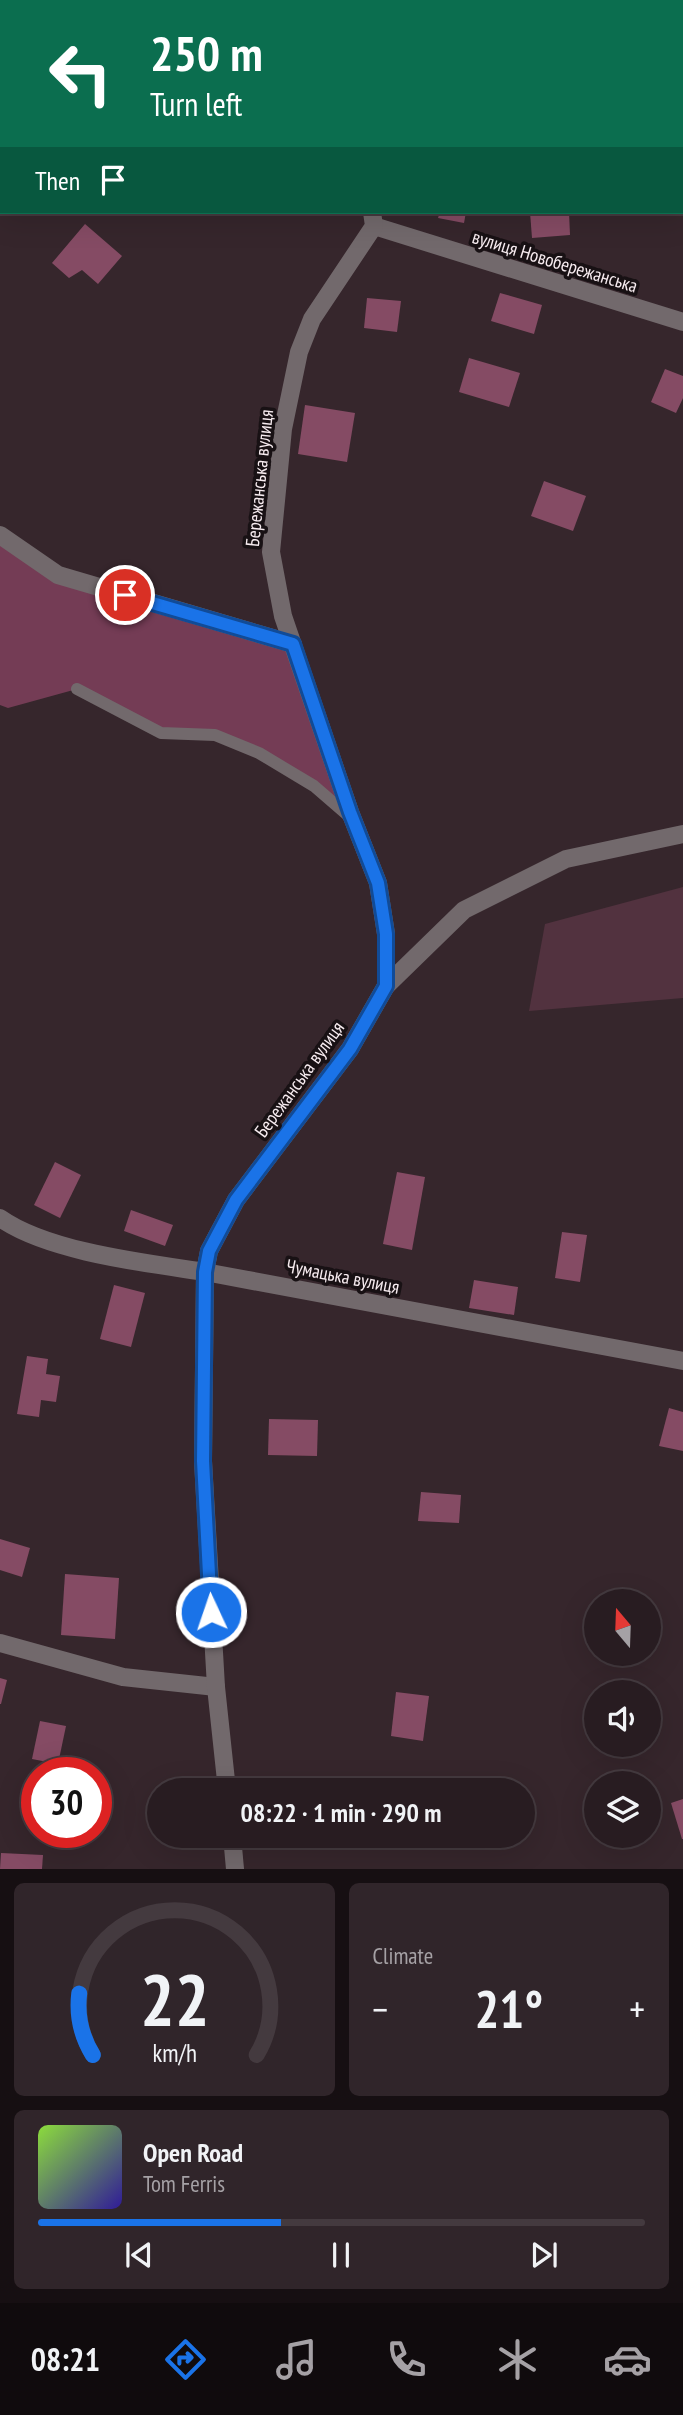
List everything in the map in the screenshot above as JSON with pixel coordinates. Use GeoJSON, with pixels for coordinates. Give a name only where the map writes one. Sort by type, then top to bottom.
{"type":"FeatureCollection","features":[{"type":"Feature","properties":{"kind":"street","name":"вулиця Новобережанська"},"geometry":{"type":"LineString","coordinates":[[373,219],[683,322]]}},
{"type":"Feature","properties":{"kind":"street","name":"Бережанська вулиця"},"geometry":{"type":"LineString","coordinates":[[226,1778],[216,1687],[203,1461],[205,1272],[209,1251],[236,1200],[350,1049],[386,986],[386,934],[378,883],[283,616],[271,552],[283,429],[299,352],[312,319],[373,219]]}},
{"type":"Feature","properties":{"kind":"street"},"geometry":{"type":"LineString","coordinates":[[0,535],[58,575],[293,644]]}},
{"type":"Feature","properties":{"kind":"street"},"geometry":{"type":"LineString","coordinates":[[386,986],[464,910],[566,859],[683,834]]}},
{"type":"Feature","properties":{"kind":"street","name":"Чумацька вулиця"},"geometry":{"type":"LineString","coordinates":[[0,1218],[53,1243],[140,1263],[205,1272],[683,1361]]}},
{"type":"Feature","properties":{"kind":"street"},"geometry":{"type":"LineString","coordinates":[[0,1643],[123,1676],[216,1687]]}},
{"type":"Feature","properties":{"kind":"street"},"geometry":{"type":"LineString","coordinates":[[233,1848],[235,1869]]}},
{"type":"Feature","properties":{"kind":"lane"},"geometry":{"type":"LineString","coordinates":[[77,689],[162,733],[215,735],[259,753],[314,786],[354,821]]}},
{"type":"Feature","properties":{"kind":"shaded area"},"geometry":{"type":"Polygon","coordinates":[[[0,535],[58,575],[293,644],[354,821],[314,786],[215,735],[161,733],[77,689],[8,708],[0,705],[0,535]]]}},
{"type":"Feature","properties":{"kind":"shaded area"},"geometry":{"type":"Polygon","coordinates":[[[683,887],[683,998],[529,1011],[545,924],[683,887]]]}},
{"type":"Feature","properties":{"kind":"building"},"geometry":{"type":"Polygon","coordinates":[[[439,214],[466,214],[464,223],[438,218],[439,214]]]}},
{"type":"Feature","properties":{"kind":"building"},"geometry":{"type":"Polygon","coordinates":[[[530,214],[569,214],[570,235],[532,238],[530,214]]]}},
{"type":"Feature","properties":{"kind":"building"},"geometry":{"type":"Polygon","coordinates":[[[85,224],[122,256],[98,284],[82,270],[69,278],[52,263],[85,224]]]}},
{"type":"Feature","properties":{"kind":"building"},"geometry":{"type":"Polygon","coordinates":[[[500,293],[542,305],[534,334],[491,321],[500,293]]]}},
{"type":"Feature","properties":{"kind":"building"},"geometry":{"type":"Polygon","coordinates":[[[367,298],[401,301],[397,332],[364,328],[367,298]]]}},
{"type":"Feature","properties":{"kind":"building"},"geometry":{"type":"Polygon","coordinates":[[[469,358],[520,373],[509,407],[459,392],[469,358]]]}},
{"type":"Feature","properties":{"kind":"building"},"geometry":{"type":"Polygon","coordinates":[[[665,369],[683,376],[683,398],[676,413],[651,402],[665,369]]]}},
{"type":"Feature","properties":{"kind":"building"},"geometry":{"type":"Polygon","coordinates":[[[305,405],[355,413],[347,462],[298,454],[305,405]]]}},
{"type":"Feature","properties":{"kind":"building"},"geometry":{"type":"Polygon","coordinates":[[[544,481],[586,496],[573,531],[531,516],[544,481]]]}},
{"type":"Feature","properties":{"kind":"building"},"geometry":{"type":"Polygon","coordinates":[[[55,1162],[81,1175],[60,1218],[34,1205],[55,1162]]]}},
{"type":"Feature","properties":{"kind":"building"},"geometry":{"type":"Polygon","coordinates":[[[397,1172],[425,1177],[412,1250],[383,1244],[397,1172]]]}},
{"type":"Feature","properties":{"kind":"building"},"geometry":{"type":"Polygon","coordinates":[[[131,1210],[173,1225],[165,1246],[124,1231],[131,1210]]]}},
{"type":"Feature","properties":{"kind":"building"},"geometry":{"type":"Polygon","coordinates":[[[562,1232],[587,1235],[580,1282],[555,1278],[562,1232]]]}},
{"type":"Feature","properties":{"kind":"building"},"geometry":{"type":"Polygon","coordinates":[[[474,1280],[518,1287],[514,1315],[469,1308],[474,1280]]]}},
{"type":"Feature","properties":{"kind":"building"},"geometry":{"type":"Polygon","coordinates":[[[114,1285],[145,1293],[131,1347],[100,1339],[114,1285]]]}},
{"type":"Feature","properties":{"kind":"building"},"geometry":{"type":"Polygon","coordinates":[[[27,1356],[48,1359],[46,1374],[60,1376],[56,1402],[41,1400],[39,1417],[17,1414],[27,1356]]]}},
{"type":"Feature","properties":{"kind":"building"},"geometry":{"type":"Polygon","coordinates":[[[669,1408],[683,1412],[683,1451],[659,1446],[669,1408]]]}},
{"type":"Feature","properties":{"kind":"building"},"geometry":{"type":"Polygon","coordinates":[[[269,1419],[318,1420],[317,1456],[268,1455],[269,1419]]]}},
{"type":"Feature","properties":{"kind":"building"},"geometry":{"type":"Polygon","coordinates":[[[421,1492],[461,1495],[459,1523],[418,1521],[421,1492]]]}},
{"type":"Feature","properties":{"kind":"building"},"geometry":{"type":"Polygon","coordinates":[[[0,1539],[30,1548],[22,1577],[0,1570],[0,1539]]]}},
{"type":"Feature","properties":{"kind":"building"},"geometry":{"type":"Polygon","coordinates":[[[65,1574],[119,1578],[115,1639],[61,1635],[65,1574]]]}},
{"type":"Feature","properties":{"kind":"building"},"geometry":{"type":"Polygon","coordinates":[[[0,1678],[7,1680],[1,1704],[0,1704],[0,1678]]]}},
{"type":"Feature","properties":{"kind":"building"},"geometry":{"type":"Polygon","coordinates":[[[396,1692],[429,1696],[423,1741],[391,1736],[396,1692]]]}},
{"type":"Feature","properties":{"kind":"building"},"geometry":{"type":"Polygon","coordinates":[[[40,1721],[66,1726],[59,1757],[32,1757],[40,1721]]]}},
{"type":"Feature","properties":{"kind":"building"},"geometry":{"type":"Polygon","coordinates":[[[683,1799],[683,1839],[682,1839],[671,1803],[683,1799]]]}},
{"type":"Feature","properties":{"kind":"building"},"geometry":{"type":"Polygon","coordinates":[[[1,1853],[43,1855],[42,1869],[0,1869],[1,1853]]]}},
{"type":"Feature","properties":{"kind":"route"},"geometry":{"type":"LineString","coordinates":[[125,595],[293,644],[350,812],[378,883],[386,934],[386,986],[350,1049],[236,1200],[209,1251],[205,1272],[203,1461],[211,1612]]}}]}
